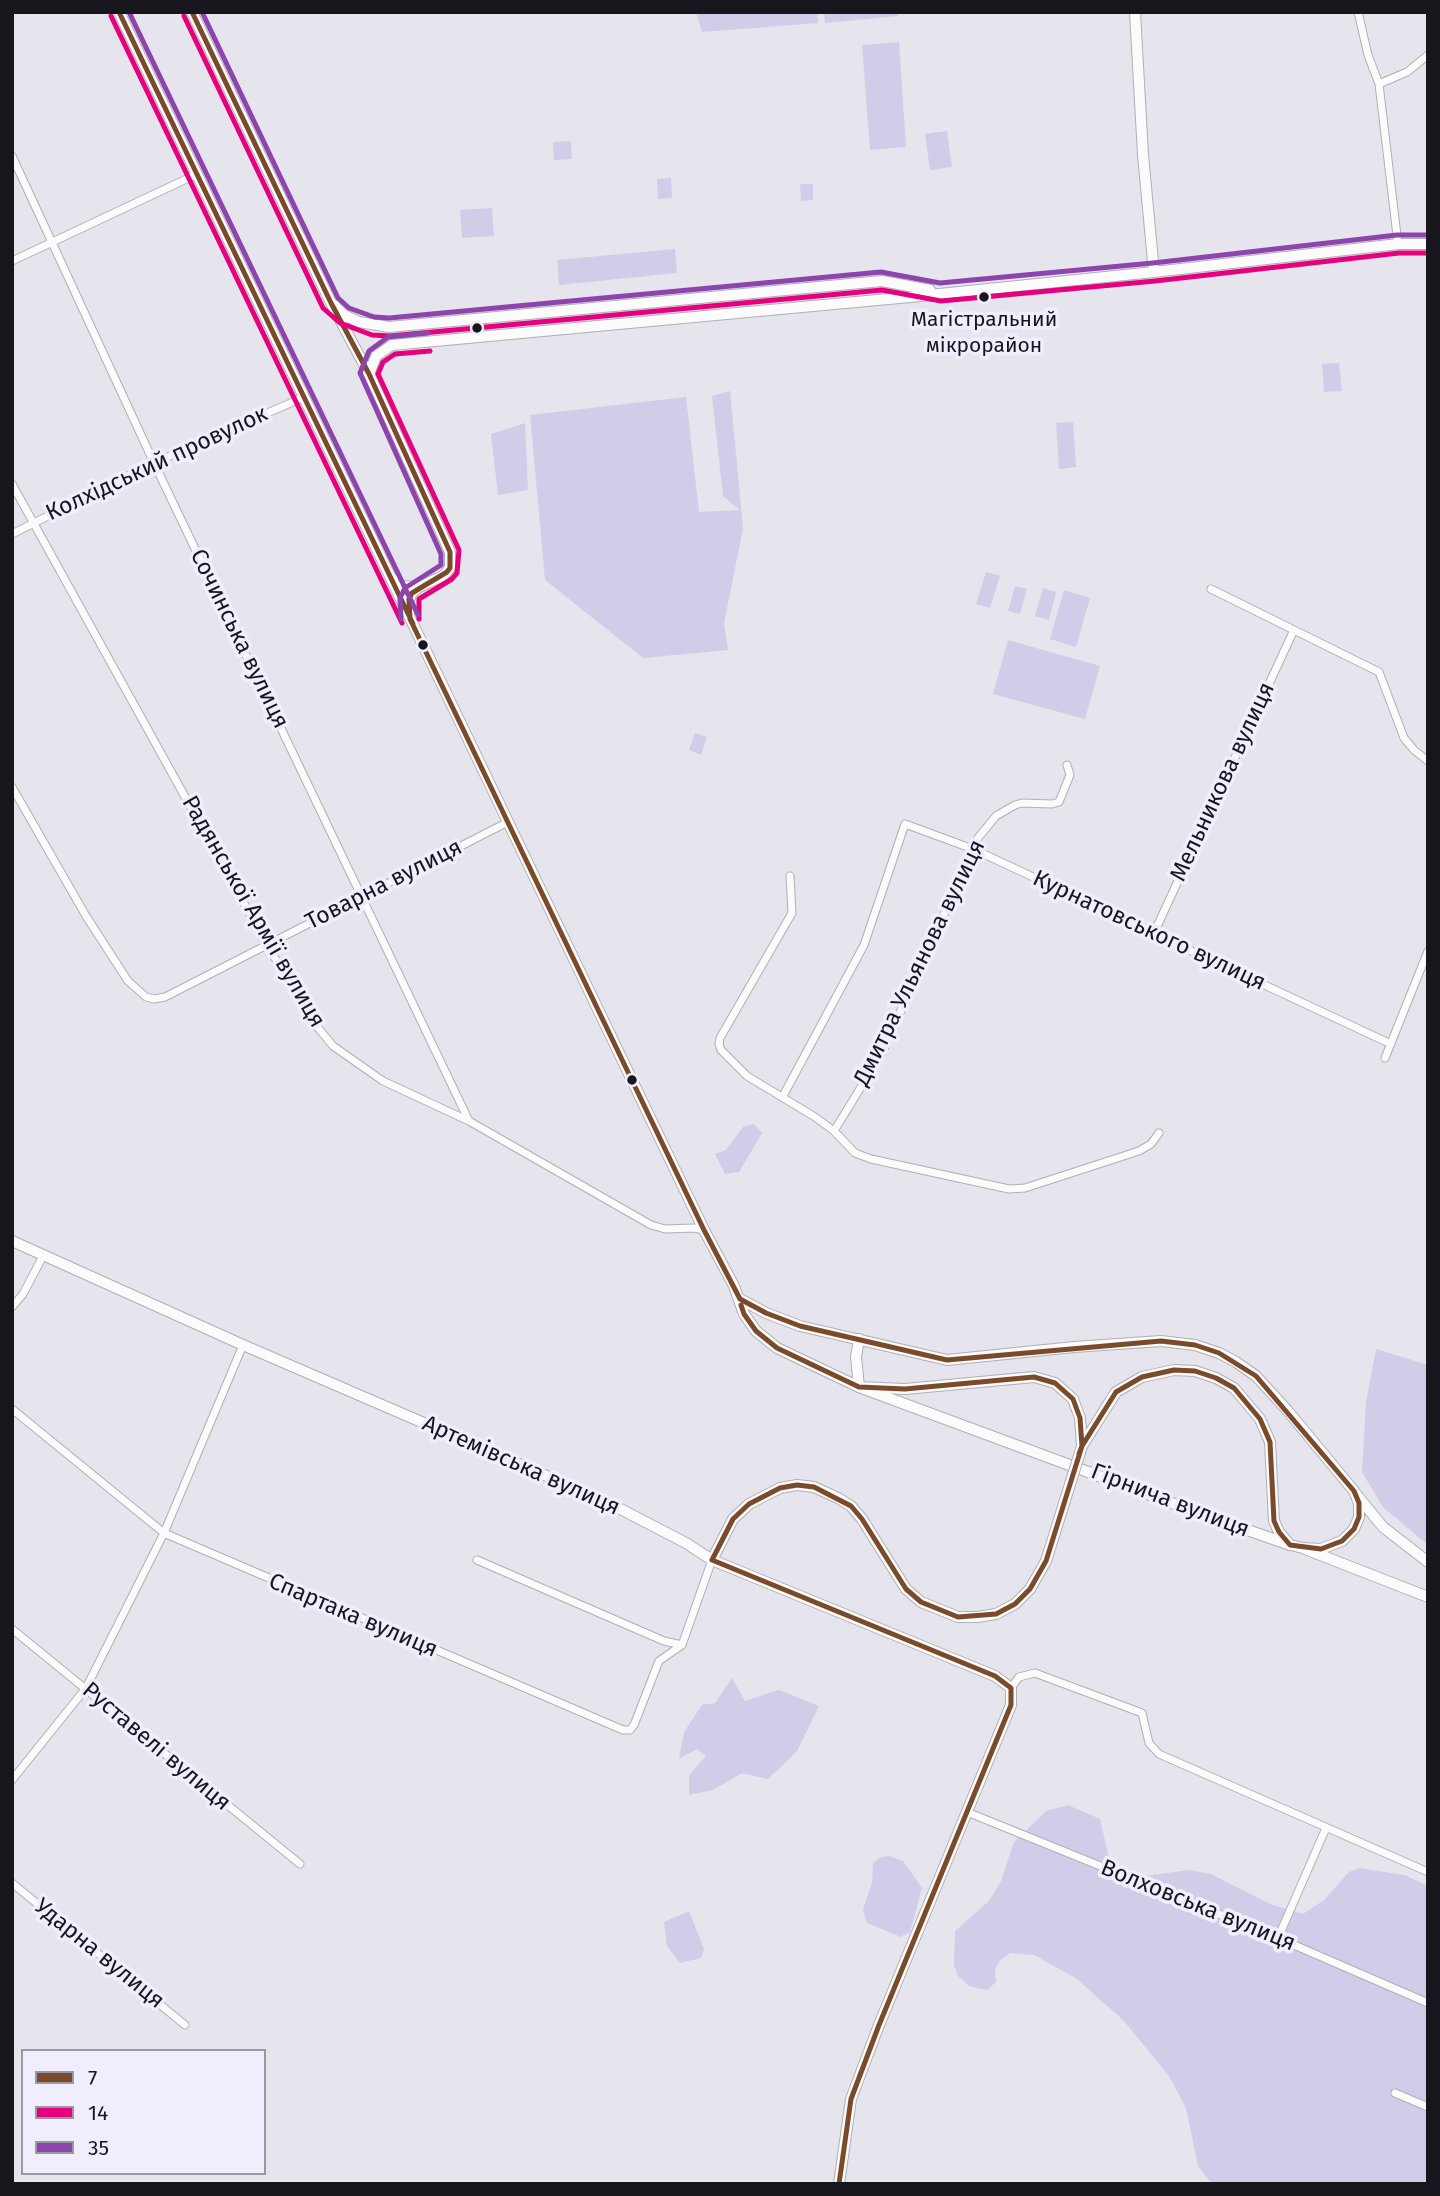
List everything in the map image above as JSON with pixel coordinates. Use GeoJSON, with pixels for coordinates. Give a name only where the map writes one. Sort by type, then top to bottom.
{"type":"FeatureCollection","features":[{"type":"Feature","properties":{"kind":"main road","name":"Гірнича вулиця"},"geometry":{"type":"LineString","coordinates":[[119,12],[704,1230],[740,1299],[744,1314],[756,1331],[777,1348],[859,1387],[1188,1510],[1303,1548],[1428,1597]]}},
{"type":"Feature","properties":{"kind":"main road"},"geometry":{"type":"LineString","coordinates":[[192,12],[331,303],[369,373],[450,552],[450,568],[447,572],[419,587],[409,599],[410,619]]}},
{"type":"Feature","properties":{"kind":"main road"},"geometry":{"type":"LineString","coordinates":[[1135,12],[1143,155],[1154,272]]}},
{"type":"Feature","properties":{"kind":"main road"},"geometry":{"type":"LineString","coordinates":[[369,373],[376,356],[392,345],[1154,272],[1398,244],[1428,244]]}},
{"type":"Feature","properties":{"kind":"main road"},"geometry":{"type":"LineString","coordinates":[[331,303],[344,315],[359,323],[389,327],[882,281],[940,292]]}},
{"type":"Feature","properties":{"kind":"main road"},"geometry":{"type":"LineString","coordinates":[[882,281],[890,289],[882,298]]}},
{"type":"Feature","properties":{"kind":"main road"},"geometry":{"type":"LineString","coordinates":[[389,327],[384,332],[384,337],[392,345]]}},
{"type":"Feature","properties":{"kind":"main road"},"geometry":{"type":"LineString","coordinates":[[390,577],[402,586],[419,587]]}},
{"type":"Feature","properties":{"kind":"main road","name":"Артемівська вулиця"},"geometry":{"type":"LineString","coordinates":[[12,1241],[243,1345],[607,1502],[686,1543],[712,1560],[995,1676],[1011,1688]]}},
{"type":"Feature","properties":{"kind":"main road"},"geometry":{"type":"LineString","coordinates":[[740,1299],[800,1326],[947,1360],[1125,1343],[1161,1341],[1195,1345],[1236,1362],[1256,1376],[1383,1527],[1428,1562]]}},
{"type":"Feature","properties":{"kind":"main road"},"geometry":{"type":"LineString","coordinates":[[859,1339],[856,1357],[859,1387],[905,1389],[1034,1377],[1055,1383],[1073,1398],[1080,1418],[1082,1446]]}},
{"type":"Feature","properties":{"kind":"main road"},"geometry":{"type":"LineString","coordinates":[[712,1560],[733,1519],[748,1504],[771,1492],[797,1485],[814,1487],[851,1506],[906,1589],[921,1602],[958,1617],[996,1614],[1014,1604],[1030,1589],[1046,1561],[1082,1446],[1116,1392],[1142,1377],[1174,1370],[1195,1371],[1234,1388],[1260,1419],[1270,1441],[1274,1521],[1290,1545]]}},
{"type":"Feature","properties":{"kind":"main road"},"geometry":{"type":"LineString","coordinates":[[1303,1548],[1321,1549],[1342,1541],[1354,1529],[1359,1517],[1359,1503],[1354,1491]]}},
{"type":"Feature","properties":{"kind":"main road"},"geometry":{"type":"LineString","coordinates":[[839,2184],[852,2099],[879,2025],[1011,1704],[1011,1688]]}},
{"type":"Feature","properties":{"kind":"street"},"geometry":{"type":"LineString","coordinates":[[1358,12],[1368,55],[1379,84],[1398,244]]}},
{"type":"Feature","properties":{"kind":"street"},"geometry":{"type":"LineString","coordinates":[[1379,84],[1407,72],[1428,55]]}},
{"type":"Feature","properties":{"kind":"street","name":"Сочинська вулиця"},"geometry":{"type":"LineString","coordinates":[[12,156],[154,463],[468,1121]]}},
{"type":"Feature","properties":{"kind":"street"},"geometry":{"type":"LineString","coordinates":[[12,261],[197,174]]}},
{"type":"Feature","properties":{"kind":"street","name":"Колхідський провулок"},"geometry":{"type":"LineString","coordinates":[[12,534],[154,463],[304,397]]}},
{"type":"Feature","properties":{"kind":"street","name":"Радянської Армії вулиця"},"geometry":{"type":"LineString","coordinates":[[12,484],[267,945],[315,1024],[333,1046],[383,1081],[468,1121],[651,1225],[704,1230]]}},
{"type":"Feature","properties":{"kind":"street"},"geometry":{"type":"LineString","coordinates":[[1212,589],[1293,632],[1379,672],[1404,738],[1428,761]]}},
{"type":"Feature","properties":{"kind":"street","name":"Мельникова вулиця"},"geometry":{"type":"LineString","coordinates":[[1154,933],[1293,632]]}},
{"type":"Feature","properties":{"kind":"street","name":"Дмитра Ульянова вулиця"},"geometry":{"type":"LineString","coordinates":[[834,1130],[882,1053],[983,831],[996,816],[1022,803],[1059,802],[1070,775],[1067,765]]}},
{"type":"Feature","properties":{"kind":"street","name":"Товарна вулиця"},"geometry":{"type":"LineString","coordinates":[[12,786],[86,916],[128,981],[146,997],[154,999],[164,997],[508,822]]}},
{"type":"Feature","properties":{"kind":"street","name":"Курнатовського вулиця"},"geometry":{"type":"LineString","coordinates":[[783,1096],[864,946],[905,824],[973,849],[1391,1044]]}},
{"type":"Feature","properties":{"kind":"street"},"geometry":{"type":"LineString","coordinates":[[790,876],[792,913],[719,1044],[721,1050],[747,1076],[834,1130],[847,1147],[862,1156],[1009,1189],[1025,1188],[1139,1151],[1151,1144],[1160,1133]]}},
{"type":"Feature","properties":{"kind":"street"},"geometry":{"type":"LineString","coordinates":[[1385,1058],[1428,951]]}},
{"type":"Feature","properties":{"kind":"street"},"geometry":{"type":"LineString","coordinates":[[12,1307],[23,1294],[43,1255]]}},
{"type":"Feature","properties":{"kind":"street"},"geometry":{"type":"LineString","coordinates":[[12,1780],[86,1688],[164,1534],[243,1345]]}},
{"type":"Feature","properties":{"kind":"street","name":"Спартака вулиця"},"geometry":{"type":"LineString","coordinates":[[12,1409],[164,1534],[623,1730],[630,1730],[634,1725],[659,1661],[682,1645],[712,1560]]}},
{"type":"Feature","properties":{"kind":"street"},"geometry":{"type":"LineString","coordinates":[[477,1560],[664,1641],[682,1645]]}},
{"type":"Feature","properties":{"kind":"street","name":"Руставелі вулиця"},"geometry":{"type":"LineString","coordinates":[[12,1629],[299,1864]]}},
{"type":"Feature","properties":{"kind":"street"},"geometry":{"type":"LineString","coordinates":[[1011,1688],[1019,1677],[1035,1674],[1142,1713],[1149,1743],[1158,1754],[1428,1872]]}},
{"type":"Feature","properties":{"kind":"street","name":"Волховська вулиця"},"geometry":{"type":"LineString","coordinates":[[967,1812],[1278,1938],[1428,2003]]}},
{"type":"Feature","properties":{"kind":"street"},"geometry":{"type":"LineString","coordinates":[[1278,1938],[1326,1828]]}},
{"type":"Feature","properties":{"kind":"street","name":"Ударна вулиця"},"geometry":{"type":"LineString","coordinates":[[12,1883],[185,2025]]}},
{"type":"Feature","properties":{"kind":"street"},"geometry":{"type":"LineString","coordinates":[[1395,2093],[1428,2107]]}},
{"type":"Feature","properties":{"kind":"shaded area"},"geometry":{"type":"Polygon","coordinates":[[[696,12],[817,12],[818,23],[702,32],[696,12]]]}},
{"type":"Feature","properties":{"kind":"shaded area"},"geometry":{"type":"Polygon","coordinates":[[[824,12],[897,12],[898,16],[825,23],[824,12]]]}},
{"type":"Feature","properties":{"kind":"shaded area"},"geometry":{"type":"Polygon","coordinates":[[[899,42],[906,147],[870,150],[862,45],[899,42]]]}},
{"type":"Feature","properties":{"kind":"shaded area"},"geometry":{"type":"Polygon","coordinates":[[[947,131],[952,167],[930,170],[925,134],[947,131]]]}},
{"type":"Feature","properties":{"kind":"shaded area"},"geometry":{"type":"Polygon","coordinates":[[[571,141],[572,159],[554,160],[553,142],[571,141]]]}},
{"type":"Feature","properties":{"kind":"shaded area"},"geometry":{"type":"Polygon","coordinates":[[[671,178],[672,198],[658,199],[657,179],[671,178]]]}},
{"type":"Feature","properties":{"kind":"shaded area"},"geometry":{"type":"Polygon","coordinates":[[[800,184],[813,184],[813,200],[801,201],[800,184]]]}},
{"type":"Feature","properties":{"kind":"shaded area"},"geometry":{"type":"Polygon","coordinates":[[[492,208],[494,236],[462,238],[460,210],[492,208]]]}},
{"type":"Feature","properties":{"kind":"shaded area"},"geometry":{"type":"Polygon","coordinates":[[[675,249],[677,273],[559,285],[557,260],[675,249]]]}},
{"type":"Feature","properties":{"kind":"shaded area"},"geometry":{"type":"Polygon","coordinates":[[[1339,363],[1342,391],[1324,392],[1322,364],[1339,363]]]}},
{"type":"Feature","properties":{"kind":"shaded area"},"geometry":{"type":"Polygon","coordinates":[[[730,391],[743,528],[724,623],[728,650],[643,658],[545,580],[530,415],[686,397],[699,512],[740,510],[723,496],[712,396],[730,391]]]}},
{"type":"Feature","properties":{"kind":"shaded area"},"geometry":{"type":"Polygon","coordinates":[[[1073,422],[1076,467],[1059,469],[1056,423],[1073,422]]]}},
{"type":"Feature","properties":{"kind":"shaded area"},"geometry":{"type":"Polygon","coordinates":[[[525,423],[528,490],[498,495],[491,434],[525,423]]]}},
{"type":"Feature","properties":{"kind":"shaded area"},"geometry":{"type":"Polygon","coordinates":[[[986,572],[1000,576],[990,608],[976,604],[986,572]]]}},
{"type":"Feature","properties":{"kind":"shaded area"},"geometry":{"type":"Polygon","coordinates":[[[1015,586],[1027,589],[1020,614],[1008,611],[1015,586]]]}},
{"type":"Feature","properties":{"kind":"shaded area"},"geometry":{"type":"Polygon","coordinates":[[[1043,588],[1056,592],[1049,620],[1035,616],[1043,588]]]}},
{"type":"Feature","properties":{"kind":"shaded area"},"geometry":{"type":"Polygon","coordinates":[[[1064,590],[1090,598],[1076,647],[1050,639],[1064,590]]]}},
{"type":"Feature","properties":{"kind":"shaded area"},"geometry":{"type":"Polygon","coordinates":[[[1008,640],[1100,666],[1085,719],[993,694],[1008,640]]]}},
{"type":"Feature","properties":{"kind":"shaded area"},"geometry":{"type":"Polygon","coordinates":[[[695,733],[707,737],[701,755],[689,750],[695,733]]]}},
{"type":"Feature","properties":{"kind":"shaded area"},"geometry":{"type":"Polygon","coordinates":[[[754,1124],[762,1133],[739,1172],[725,1174],[715,1154],[726,1150],[743,1127],[754,1124]]]}},
{"type":"Feature","properties":{"kind":"shaded area"},"geometry":{"type":"Polygon","coordinates":[[[1376,1349],[1428,1365],[1428,1545],[1383,1507],[1362,1472],[1366,1402],[1376,1349]]]}},
{"type":"Feature","properties":{"kind":"shaded area"},"geometry":{"type":"Polygon","coordinates":[[[732,1678],[745,1701],[779,1690],[819,1706],[797,1751],[768,1779],[742,1773],[713,1790],[689,1795],[689,1775],[706,1756],[697,1749],[679,1759],[684,1732],[702,1705],[715,1703],[732,1678]]]}},
{"type":"Feature","properties":{"kind":"shaded area"},"geometry":{"type":"Polygon","coordinates":[[[1068,1805],[1100,1819],[1109,1858],[1138,1877],[1189,1870],[1211,1874],[1270,1904],[1303,1914],[1324,1900],[1349,1872],[1359,1868],[1405,1875],[1428,1886],[1428,2184],[1212,2184],[1198,2166],[1186,2108],[1169,2076],[1124,2021],[1077,1979],[1034,1955],[1010,1953],[1000,1960],[995,1970],[996,1982],[987,1990],[969,1986],[958,1976],[954,1965],[955,1931],[989,1901],[1001,1881],[1014,1842],[1046,1811],[1068,1805]]]}},
{"type":"Feature","properties":{"kind":"shaded area"},"geometry":{"type":"Polygon","coordinates":[[[889,1856],[903,1861],[922,1888],[910,1932],[901,1937],[867,1923],[863,1909],[872,1883],[873,1863],[881,1857],[889,1856]]]}},
{"type":"Feature","properties":{"kind":"shaded area"},"geometry":{"type":"Polygon","coordinates":[[[689,1911],[704,1949],[701,1958],[680,1963],[667,1946],[664,1922],[689,1911]]]}},
{"type":"Feature","properties":{"kind":"transit line","name":"7"},"geometry":{"type":"LineString","coordinates":[[119,12],[413,624]]}},
{"type":"Feature","properties":{"kind":"transit line","name":"35"},"geometry":{"type":"LineString","coordinates":[[129,12],[418,615]]}},
{"type":"Feature","properties":{"kind":"transit line","name":"7"},"geometry":{"type":"LineString","coordinates":[[192,12],[331,303],[369,374],[450,552],[450,568],[447,572],[412,593],[409,599],[410,619],[704,1230],[740,1299],[800,1326],[947,1360],[1161,1341],[1195,1345],[1219,1353],[1256,1376],[1354,1491],[1359,1503],[1359,1517],[1354,1529],[1342,1541],[1321,1549],[1290,1545],[1274,1521],[1270,1442],[1260,1419],[1234,1388],[1195,1371],[1174,1370],[1142,1377],[1116,1392],[1082,1446],[1046,1561],[1030,1589],[1015,1604],[996,1614],[958,1617],[921,1602],[906,1589],[851,1506],[814,1487],[797,1485],[780,1488],[749,1504],[733,1519],[712,1560]]}},
{"type":"Feature","properties":{"kind":"transit line","name":"35"},"geometry":{"type":"LineString","coordinates":[[202,12],[338,298],[349,308],[374,317],[389,318],[881,272],[940,283],[1153,263],[1397,235],[1428,235]]}},
{"type":"Feature","properties":{"kind":"transit line","name":"14"},"geometry":{"type":"LineString","coordinates":[[111,16],[402,623]]}},
{"type":"Feature","properties":{"kind":"transit line","name":"14"},"geometry":{"type":"LineString","coordinates":[[184,16],[323,308],[340,323],[372,335],[390,336],[882,290],[941,301],[1155,281],[1399,253],[1428,253]]}},
{"type":"Feature","properties":{"kind":"transit line","name":"35"},"geometry":{"type":"LineString","coordinates":[[401,619],[400,598],[405,588],[441,565],[441,554],[360,373],[369,351],[388,337],[428,333]]}},
{"type":"Feature","properties":{"kind":"transit line","name":"14"},"geometry":{"type":"LineString","coordinates":[[419,619],[419,599],[452,579],[457,573],[459,550],[378,374],[383,362],[395,354],[430,351]]}},
{"type":"Feature","properties":{"kind":"transit line","name":"7"},"geometry":{"type":"LineString","coordinates":[[741,1305],[756,1331],[777,1348],[859,1387],[905,1389],[1034,1377],[1055,1383],[1073,1399],[1080,1418],[1082,1446],[1079,1454]]}},
{"type":"Feature","properties":{"kind":"transit line","name":"7"},"geometry":{"type":"LineString","coordinates":[[712,1560],[995,1676],[1011,1688],[1011,1705],[851,2099],[839,2184]]}},
{"type":"Feature","properties":{"kind":"place","name":"Магістральний мікрорайон"},"geometry":{"type":"Point","coordinates":[984,297]}}]}
